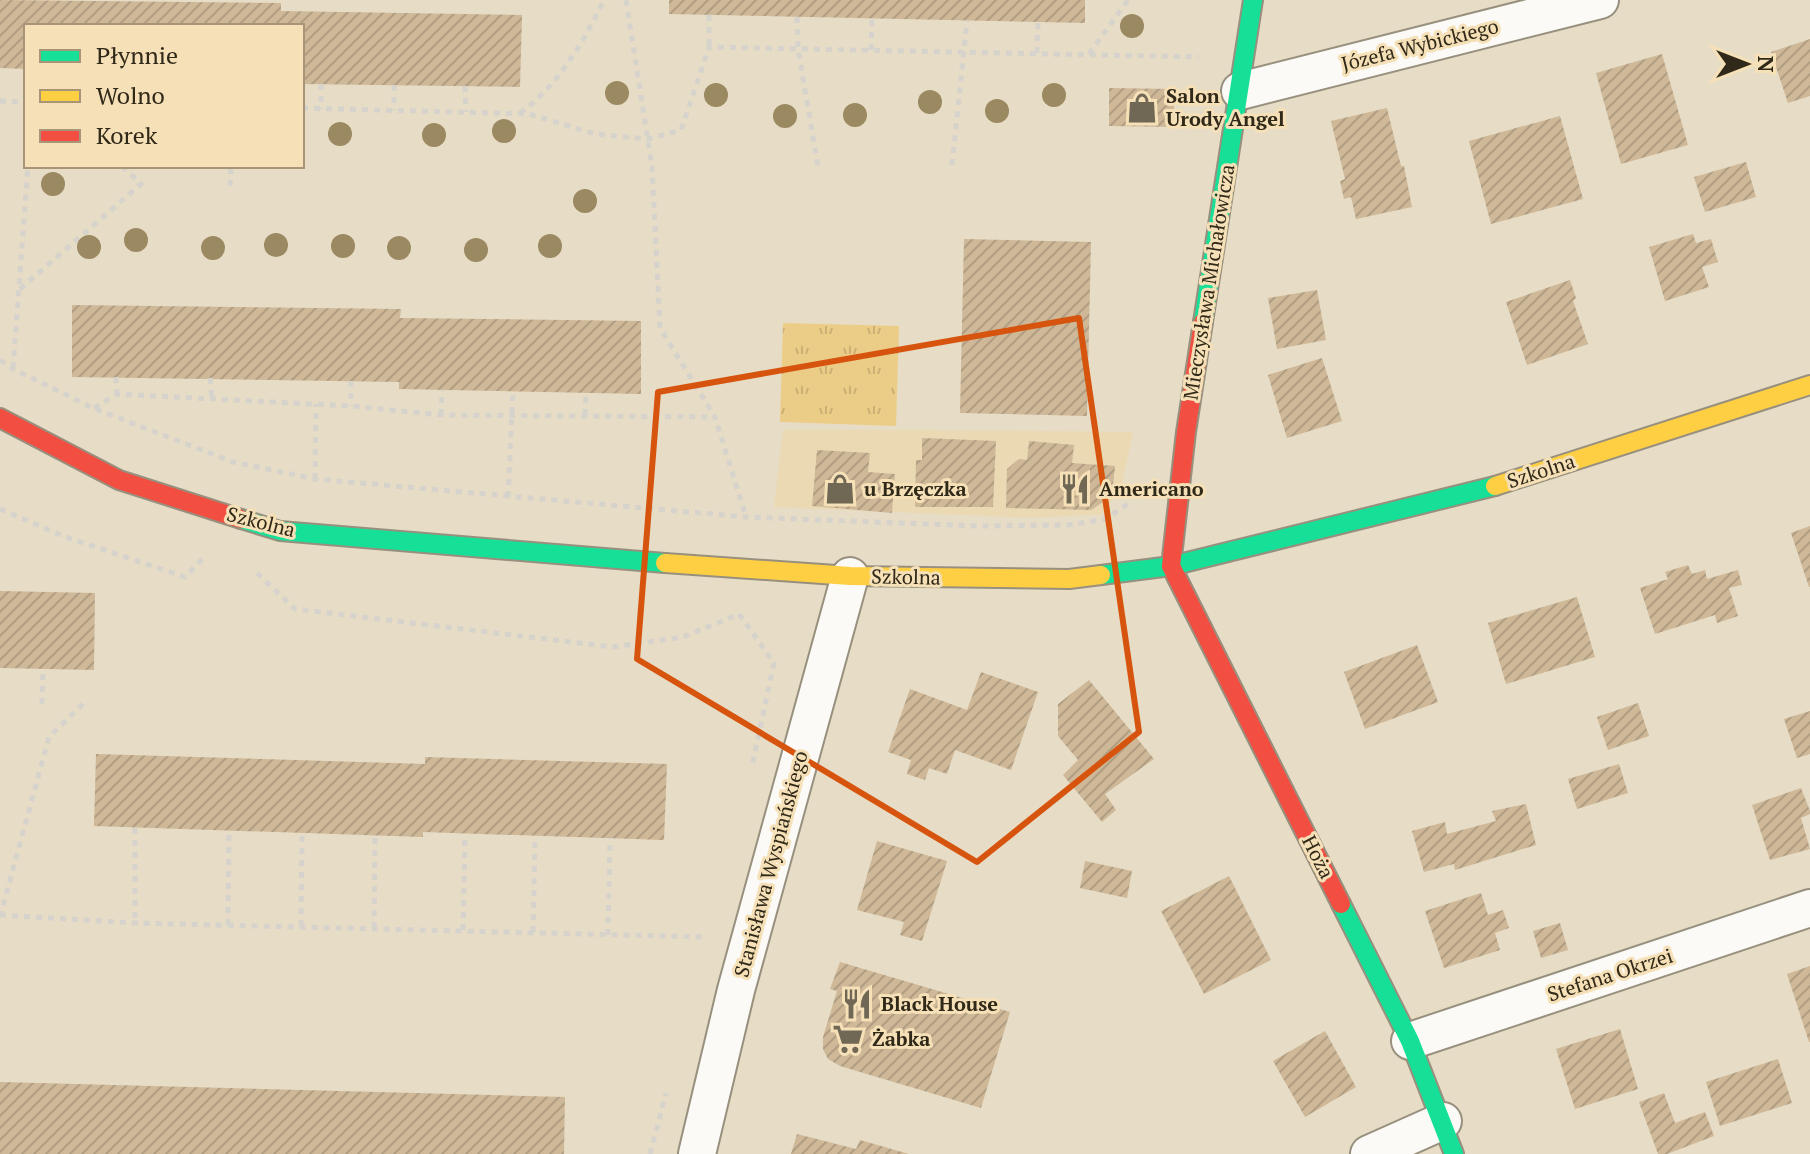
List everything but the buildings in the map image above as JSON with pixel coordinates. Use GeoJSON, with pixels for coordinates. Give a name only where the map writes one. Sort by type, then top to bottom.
{"type":"FeatureCollection","features":[{"type":"Feature","properties":{"kind":"street","name":"Mieczysława Michałowicza"},"geometry":{"type":"LineString","coordinates":[[1171,566],[1186,432],[1253,0]]}},
{"type":"Feature","properties":{"kind":"street","name":"Józefa Wybickiego"},"geometry":{"type":"LineString","coordinates":[[1240,91],[1600,0]]}},
{"type":"Feature","properties":{"kind":"street","name":"Szkolna"},"geometry":{"type":"LineString","coordinates":[[0,418],[119,480],[280,531],[742,570],[850,576],[1069,579],[1171,566],[1501,484],[1810,385]]}},
{"type":"Feature","properties":{"kind":"street","name":"Hoża"},"geometry":{"type":"LineString","coordinates":[[1171,566],[1410,1041],[1448,1138]]}},
{"type":"Feature","properties":{"kind":"street","name":"Stanisława Wyspiańskiego"},"geometry":{"type":"LineString","coordinates":[[697,1154],[736,990],[850,576]]}},
{"type":"Feature","properties":{"kind":"street","name":"Stefana Okrzei"},"geometry":{"type":"LineString","coordinates":[[1410,1041],[1810,908]]}},
{"type":"Feature","properties":{"kind":"street"},"geometry":{"type":"LineString","coordinates":[[1369,1154],[1448,1138]]}},
{"type":"Feature","properties":{"kind":"path"},"geometry":{"type":"LineString","coordinates":[[519,113],[540,99],[572,55],[604,0]]}},
{"type":"Feature","properties":{"kind":"path"},"geometry":{"type":"LineString","coordinates":[[626,0],[652,167],[660,328],[715,417],[746,517]]}},
{"type":"Feature","properties":{"kind":"path"},"geometry":{"type":"LineString","coordinates":[[1089,54],[1128,0]]}},
{"type":"Feature","properties":{"kind":"path"},"geometry":{"type":"LineString","coordinates":[[304,108],[519,113],[595,134],[648,139],[681,130],[709,47],[709,15]]}},
{"type":"Feature","properties":{"kind":"path"},"geometry":{"type":"LineString","coordinates":[[797,17],[798,49],[818,166]]}},
{"type":"Feature","properties":{"kind":"path"},"geometry":{"type":"LineString","coordinates":[[871,50],[872,19]]}},
{"type":"Feature","properties":{"kind":"path"},"geometry":{"type":"LineString","coordinates":[[952,165],[967,21]]}},
{"type":"Feature","properties":{"kind":"path"},"geometry":{"type":"LineString","coordinates":[[1037,53],[1038,22]]}},
{"type":"Feature","properties":{"kind":"path"},"geometry":{"type":"LineString","coordinates":[[1199,72],[1203,43]]}},
{"type":"Feature","properties":{"kind":"path"},"geometry":{"type":"LineString","coordinates":[[709,47],[1200,57]]}},
{"type":"Feature","properties":{"kind":"path"},"geometry":{"type":"LineString","coordinates":[[321,84],[321,109]]}},
{"type":"Feature","properties":{"kind":"path"},"geometry":{"type":"LineString","coordinates":[[394,85],[394,110]]}},
{"type":"Feature","properties":{"kind":"path"},"geometry":{"type":"LineString","coordinates":[[465,86],[466,112]]}},
{"type":"Feature","properties":{"kind":"path"},"geometry":{"type":"LineString","coordinates":[[0,101],[24,102]]}},
{"type":"Feature","properties":{"kind":"path"},"geometry":{"type":"LineString","coordinates":[[13,369],[28,168]]}},
{"type":"Feature","properties":{"kind":"path"},"geometry":{"type":"LineString","coordinates":[[19,289],[141,184],[124,168]]}},
{"type":"Feature","properties":{"kind":"path"},"geometry":{"type":"LineString","coordinates":[[230,186],[231,168]]}},
{"type":"Feature","properties":{"kind":"path"},"geometry":{"type":"LineString","coordinates":[[0,360],[93,408],[233,462],[315,479],[746,517],[979,526],[1068,525],[1106,519],[1129,503],[1133,489]]}},
{"type":"Feature","properties":{"kind":"path"},"geometry":{"type":"LineString","coordinates":[[116,377],[117,394]]}},
{"type":"Feature","properties":{"kind":"path"},"geometry":{"type":"LineString","coordinates":[[210,378],[212,399]]}},
{"type":"Feature","properties":{"kind":"path"},"geometry":{"type":"LineString","coordinates":[[351,381],[351,406]]}},
{"type":"Feature","properties":{"kind":"path"},"geometry":{"type":"LineString","coordinates":[[441,415],[442,390]]}},
{"type":"Feature","properties":{"kind":"path"},"geometry":{"type":"LineString","coordinates":[[508,497],[513,392]]}},
{"type":"Feature","properties":{"kind":"path"},"geometry":{"type":"LineString","coordinates":[[585,415],[586,393]]}},
{"type":"Feature","properties":{"kind":"path"},"geometry":{"type":"LineString","coordinates":[[93,408],[117,394],[351,406],[441,415],[715,417]]}},
{"type":"Feature","properties":{"kind":"path"},"geometry":{"type":"LineString","coordinates":[[315,479],[316,404]]}},
{"type":"Feature","properties":{"kind":"path"},"geometry":{"type":"LineString","coordinates":[[0,509],[63,536],[185,577],[204,555],[218,559]]}},
{"type":"Feature","properties":{"kind":"path"},"geometry":{"type":"LineString","coordinates":[[245,569],[258,573],[295,609],[613,647],[683,637],[739,614],[774,663]]}},
{"type":"Feature","properties":{"kind":"path"},"geometry":{"type":"LineString","coordinates":[[42,704],[43,669]]}},
{"type":"Feature","properties":{"kind":"path"},"geometry":{"type":"LineString","coordinates":[[83,704],[49,737],[0,916],[135,923],[706,937]]}},
{"type":"Feature","properties":{"kind":"path"},"geometry":{"type":"LineString","coordinates":[[135,828],[135,923]]}},
{"type":"Feature","properties":{"kind":"path"},"geometry":{"type":"LineString","coordinates":[[228,925],[229,830]]}},
{"type":"Feature","properties":{"kind":"path"},"geometry":{"type":"LineString","coordinates":[[301,926],[302,833]]}},
{"type":"Feature","properties":{"kind":"path"},"geometry":{"type":"LineString","coordinates":[[463,930],[465,834]]}},
{"type":"Feature","properties":{"kind":"path"},"geometry":{"type":"LineString","coordinates":[[374,928],[375,835]]}},
{"type":"Feature","properties":{"kind":"path"},"geometry":{"type":"LineString","coordinates":[[533,932],[535,836]]}},
{"type":"Feature","properties":{"kind":"path"},"geometry":{"type":"LineString","coordinates":[[608,935],[610,838]]}},
{"type":"Feature","properties":{"kind":"path"},"geometry":{"type":"LineString","coordinates":[[0,874],[9,879]]}},
{"type":"Feature","properties":{"kind":"highlighted area"},"geometry":{"type":"Polygon","coordinates":[[[1079,318],[1139,732],[977,862],[637,659],[658,392],[1079,318]]]}},
{"type":"Feature","properties":{"kind":"shaded area"},"geometry":{"type":"Polygon","coordinates":[[[783,430],[1133,432],[1121,488],[1102,514],[1033,518],[774,507],[783,430]]]}},
{"type":"Feature","properties":{"kind":"green space"},"geometry":{"type":"Polygon","coordinates":[[[783,323],[899,326],[896,426],[780,422],[783,323]]]}},
{"type":"Feature","properties":{"kind":"traffic: fast"},"geometry":{"type":"LineString","coordinates":[[1203,322],[1253,0]]}},
{"type":"Feature","properties":{"kind":"traffic: fast"},"geometry":{"type":"LineString","coordinates":[[1101,575],[1171,566],[1495,486]]}},
{"type":"Feature","properties":{"kind":"traffic: fast"},"geometry":{"type":"LineString","coordinates":[[241,519],[280,531],[665,563]]}},
{"type":"Feature","properties":{"kind":"traffic: fast"},"geometry":{"type":"LineString","coordinates":[[1341,904],[1410,1041],[1454,1154]]}},
{"type":"Feature","properties":{"kind":"traffic: slow"},"geometry":{"type":"LineString","coordinates":[[1495,486],[1810,385]]}},
{"type":"Feature","properties":{"kind":"traffic: slow"},"geometry":{"type":"LineString","coordinates":[[665,563],[850,576],[1069,579],[1101,575]]}},
{"type":"Feature","properties":{"kind":"traffic: jam"},"geometry":{"type":"LineString","coordinates":[[1171,566],[1186,432],[1203,322]]}},
{"type":"Feature","properties":{"kind":"traffic: jam"},"geometry":{"type":"LineString","coordinates":[[0,418],[119,480],[241,519]]}},
{"type":"Feature","properties":{"kind":"traffic: jam"},"geometry":{"type":"LineString","coordinates":[[1171,566],[1341,904]]}},
{"type":"Feature","properties":{"kind":"place","name":"Salon Urody Angel"},"geometry":{"type":"Point","coordinates":[1142,108]}},
{"type":"Feature","properties":{"kind":"place","name":"u Brzęczka"},"geometry":{"type":"Point","coordinates":[840,489]}},
{"type":"Feature","properties":{"kind":"place","name":"Americano"},"geometry":{"type":"Point","coordinates":[1075,489]}},
{"type":"Feature","properties":{"kind":"place","name":"Black House"},"geometry":{"type":"Point","coordinates":[857,1004]}},
{"type":"Feature","properties":{"kind":"place","name":"Żabka"},"geometry":{"type":"Point","coordinates":[848,1039]}}]}
